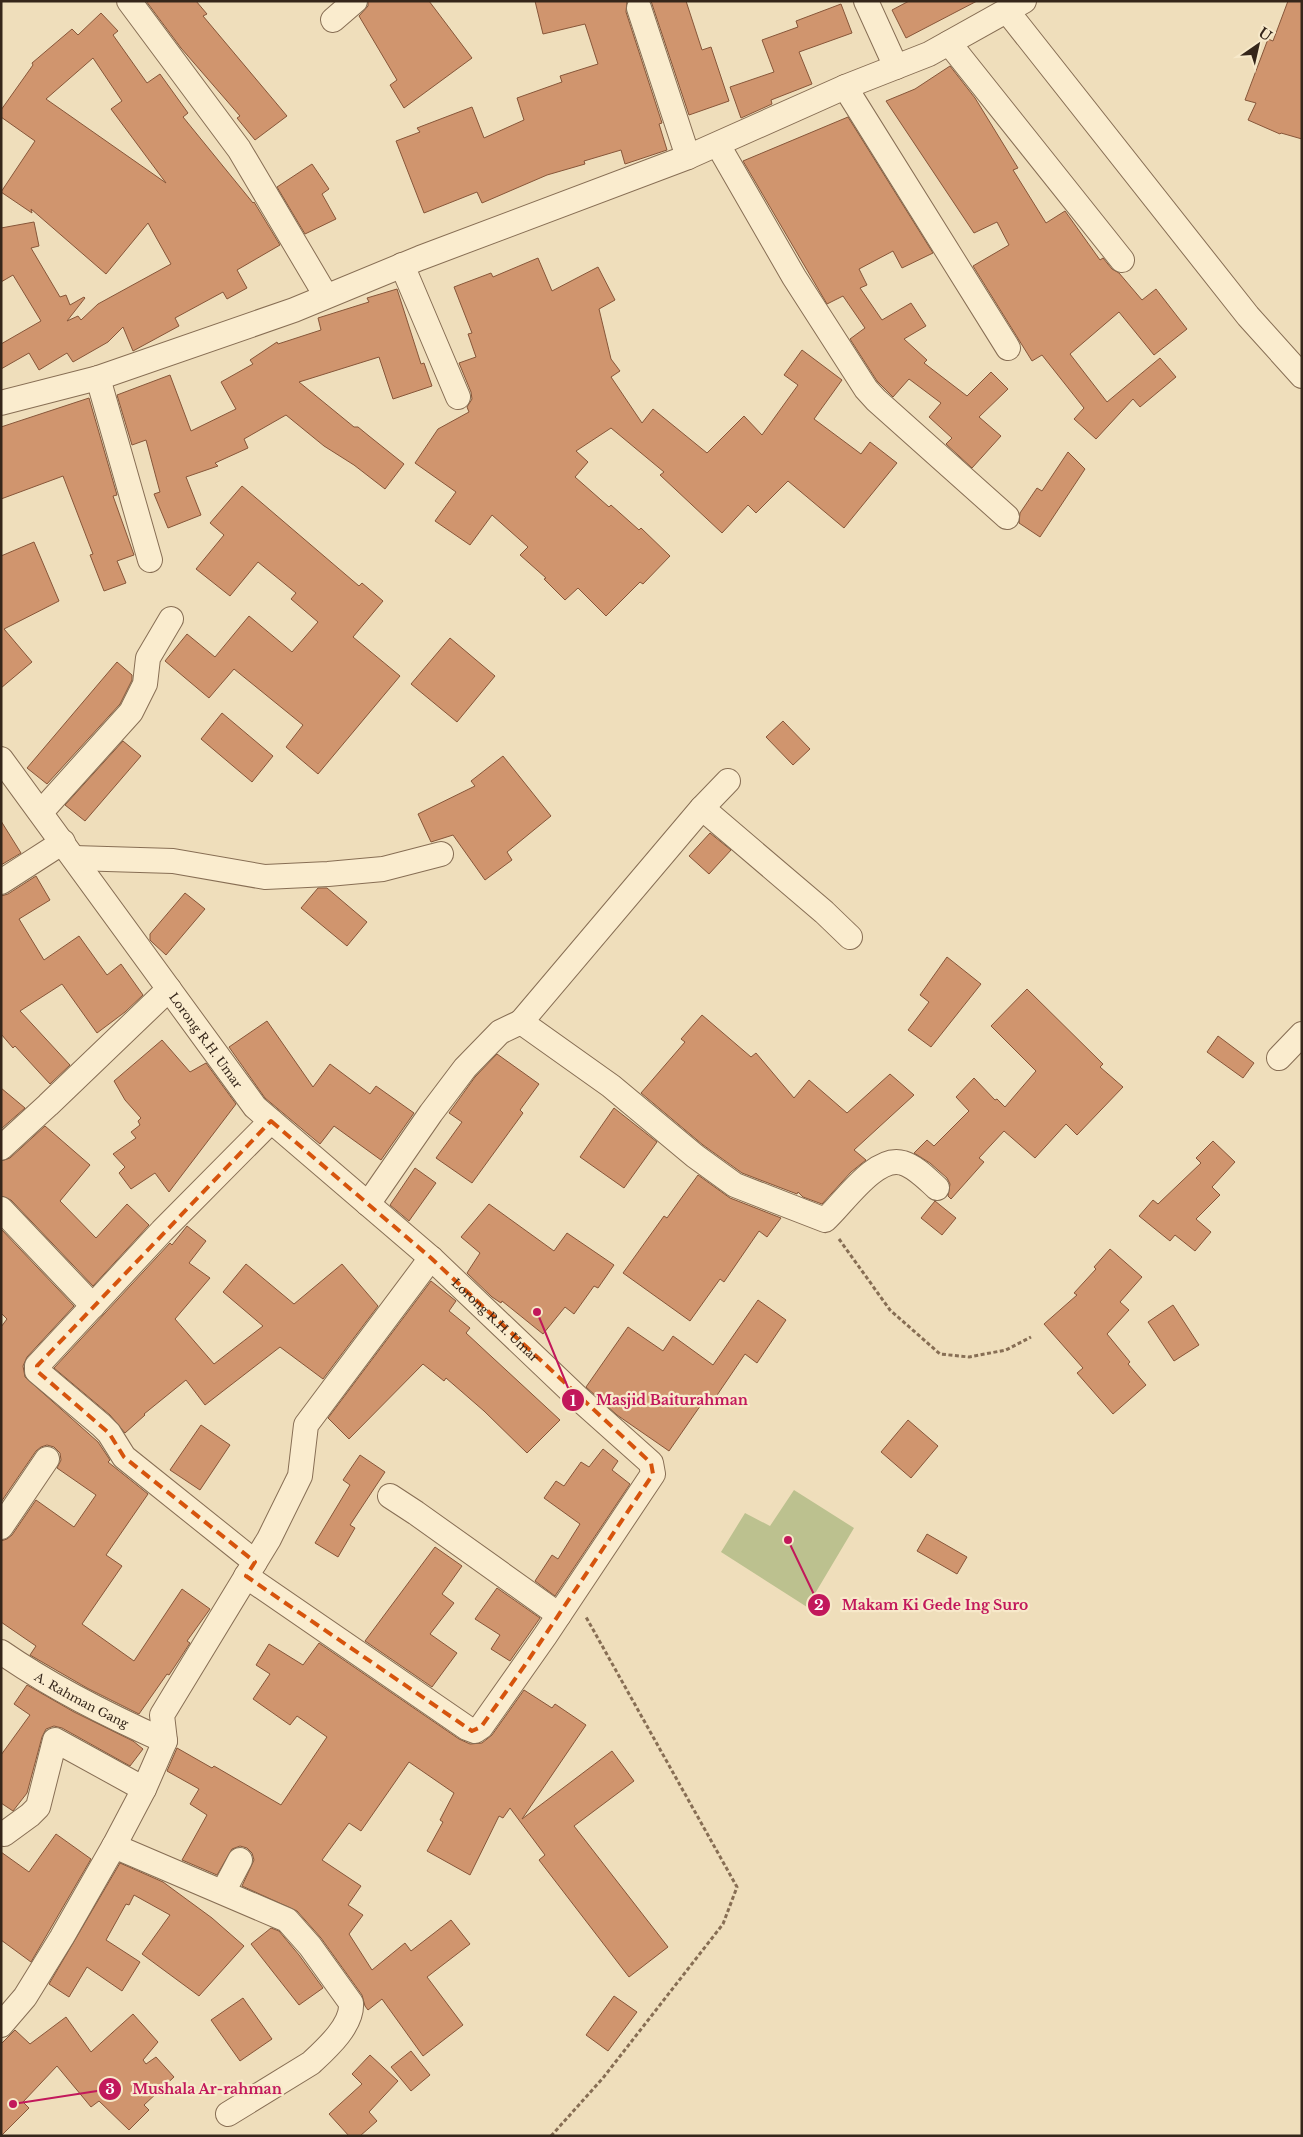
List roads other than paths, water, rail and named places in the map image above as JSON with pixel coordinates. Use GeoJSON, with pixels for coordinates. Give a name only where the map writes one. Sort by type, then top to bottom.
{"type":"FeatureCollection","features":[{"type":"Feature","properties":{"kind":"street"},"geometry":{"type":"LineString","coordinates":[[129,1],[239,149],[326,296]]}},
{"type":"Feature","properties":{"kind":"street"},"geometry":{"type":"LineString","coordinates":[[333,20],[355,1]]}},
{"type":"Feature","properties":{"kind":"street"},"geometry":{"type":"LineString","coordinates":[[866,1],[896,67]]}},
{"type":"Feature","properties":{"kind":"street"},"geometry":{"type":"LineString","coordinates":[[1,403],[98,378],[294,310],[402,265],[688,157],[845,87],[928,54],[1016,6],[1248,316],[1302,376]]}},
{"type":"Feature","properties":{"kind":"street"},"geometry":{"type":"LineString","coordinates":[[639,8],[688,157]]}},
{"type":"Feature","properties":{"kind":"street"},"geometry":{"type":"LineString","coordinates":[[950,43],[1122,260]]}},
{"type":"Feature","properties":{"kind":"street"},"geometry":{"type":"LineString","coordinates":[[845,87],[1008,348]]}},
{"type":"Feature","properties":{"kind":"street"},"geometry":{"type":"LineString","coordinates":[[718,145],[794,277],[866,389],[1008,517]]}},
{"type":"Feature","properties":{"kind":"street"},"geometry":{"type":"LineString","coordinates":[[402,265],[458,397]]}},
{"type":"Feature","properties":{"kind":"street"},"geometry":{"type":"LineString","coordinates":[[98,378],[150,560]]}},
{"type":"Feature","properties":{"kind":"street"},"geometry":{"type":"LineString","coordinates":[[41,812],[131,712],[145,684],[148,658],[171,619]]}},
{"type":"Feature","properties":{"kind":"street","name":"Lorong R.H. Umar"},"geometry":{"type":"LineString","coordinates":[[1,759],[255,1107],[431,1258],[653,1466],[653,1474],[573,1595],[481,1727],[472,1731],[250,1569]]}},
{"type":"Feature","properties":{"kind":"street"},"geometry":{"type":"LineString","coordinates":[[368,1204],[431,1113],[465,1068],[500,1032],[521,1022],[702,808],[728,781]]}},
{"type":"Feature","properties":{"kind":"street"},"geometry":{"type":"LineString","coordinates":[[702,808],[824,912],[850,937]]}},
{"type":"Feature","properties":{"kind":"street"},"geometry":{"type":"LineString","coordinates":[[1,882],[69,850],[172,861],[264,877],[383,869],[441,854]]}},
{"type":"Feature","properties":{"kind":"street"},"geometry":{"type":"LineString","coordinates":[[1,1148],[169,989]]}},
{"type":"Feature","properties":{"kind":"street"},"geometry":{"type":"LineString","coordinates":[[521,1022],[610,1086],[695,1156],[735,1185],[825,1220],[875,1169],[886,1162],[902,1162],[919,1172],[937,1188]]}},
{"type":"Feature","properties":{"kind":"street"},"geometry":{"type":"LineString","coordinates":[[1279,1058],[1302,1034]]}},
{"type":"Feature","properties":{"kind":"street"},"geometry":{"type":"LineString","coordinates":[[250,1569],[124,1457],[101,1425],[37,1371],[38,1363],[162,1231],[271,1121]]}},
{"type":"Feature","properties":{"kind":"street"},"geometry":{"type":"LineString","coordinates":[[1,1209],[93,1306]]}},
{"type":"Feature","properties":{"kind":"street"},"geometry":{"type":"LineString","coordinates":[[1,2025],[29,1990],[114,1846],[144,1789],[165,1741],[162,1715],[269,1539],[300,1476],[306,1425],[431,1258]]}},
{"type":"Feature","properties":{"kind":"street"},"geometry":{"type":"LineString","coordinates":[[1,1527],[47,1459]]}},
{"type":"Feature","properties":{"kind":"street"},"geometry":{"type":"LineString","coordinates":[[390,1496],[559,1615]]}},
{"type":"Feature","properties":{"kind":"street","name":"A. Rahman Gang"},"geometry":{"type":"LineString","coordinates":[[1,1652],[66,1694],[165,1741]]}},
{"type":"Feature","properties":{"kind":"street"},"geometry":{"type":"LineString","coordinates":[[4,1834],[30,1816],[38,1807],[56,1740],[144,1789]]}},
{"type":"Feature","properties":{"kind":"street"},"geometry":{"type":"LineString","coordinates":[[114,1846],[287,1920],[310,1946],[346,1994],[351,2009],[345,2024],[320,2055],[311,2063],[228,2114]]}},
{"type":"Feature","properties":{"kind":"street"},"geometry":{"type":"LineString","coordinates":[[223,1892],[240,1860]]}},
{"type":"Feature","properties":{"kind":"place","name":"Masjid Baiturahman"},"geometry":{"type":"Point","coordinates":[537,1312]}},
{"type":"Feature","properties":{"kind":"place","name":"Makam Ki Gede Ing Suro"},"geometry":{"type":"Point","coordinates":[788,1540]}},
{"type":"Feature","properties":{"kind":"place","name":"Mushala Ar-rahman"},"geometry":{"type":"Point","coordinates":[13,2104]}}]}
